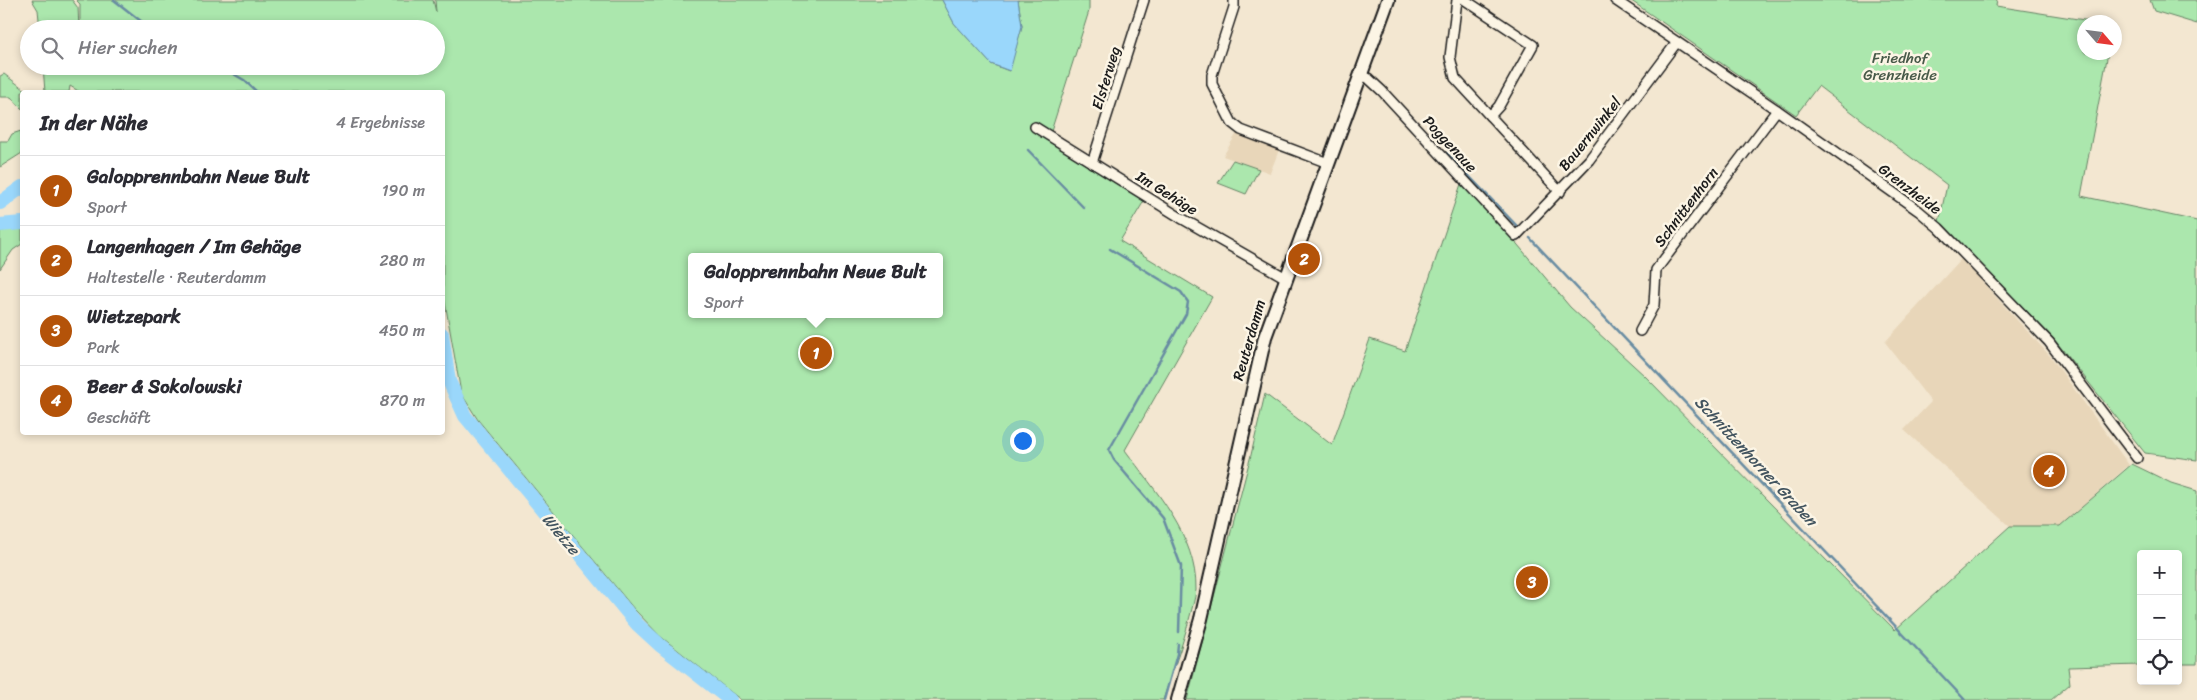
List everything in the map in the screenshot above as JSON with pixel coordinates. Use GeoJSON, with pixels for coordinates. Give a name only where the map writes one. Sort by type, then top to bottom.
{"type":"FeatureCollection","features":[{"type":"Feature","properties":{"kind":"street","name":"Elsterweg"},"geometry":{"type":"LineString","coordinates":[[1092,163],[1144,0]]}},
{"type":"Feature","properties":{"kind":"street"},"geometry":{"type":"LineString","coordinates":[[1234,0],[1234,7],[1212,75],[1214,92],[1238,129],[1328,163]]}},
{"type":"Feature","properties":{"kind":"street","name":"Reuterdamm"},"geometry":{"type":"LineString","coordinates":[[1178,700],[1202,618],[1258,361],[1286,278],[1388,0]]}},
{"type":"Feature","properties":{"kind":"street"},"geometry":{"type":"LineString","coordinates":[[1457,0],[1450,66],[1455,78],[1560,192]]}},
{"type":"Feature","properties":{"kind":"street"},"geometry":{"type":"LineString","coordinates":[[1465,0],[1533,45],[1499,106],[1490,116]]}},
{"type":"Feature","properties":{"kind":"street","name":"Grenzheide"},"geometry":{"type":"LineString","coordinates":[[1616,0],[1777,110],[1919,211],[1938,228],[2049,342],[2137,458]]}},
{"type":"Feature","properties":{"kind":"street","name":"Bauernwinkel"},"geometry":{"type":"LineString","coordinates":[[1516,236],[1560,192],[1616,126],[1677,42]]}},
{"type":"Feature","properties":{"kind":"street","name":"Poggenaue"},"geometry":{"type":"LineString","coordinates":[[1360,76],[1368,78],[1382,92],[1516,236]]}},
{"type":"Feature","properties":{"kind":"street","name":"Schnittenhorn"},"geometry":{"type":"LineString","coordinates":[[1640,331],[1654,305],[1656,270],[1777,110]]}},
{"type":"Feature","properties":{"kind":"street","name":"Im Gehäge"},"geometry":{"type":"LineString","coordinates":[[1035,127],[1181,218],[1286,278]]}},
{"type":"Feature","properties":{"kind":"shaded area"},"geometry":{"type":"Polygon","coordinates":[[[1237,133],[1279,150],[1270,173],[1223,156],[1237,133]]]}},
{"type":"Feature","properties":{"kind":"shaded area"},"geometry":{"type":"Polygon","coordinates":[[[1961,259],[2051,357],[2129,465],[2060,526],[2010,526],[1904,430],[1931,402],[1885,342],[1961,259]]]}},
{"type":"Feature","properties":{"kind":"green space"},"geometry":{"type":"Polygon","coordinates":[[[32,0],[72,0],[78,8],[79,20],[39,20],[38,10],[32,0]]]}},
{"type":"Feature","properties":{"kind":"green space"},"geometry":{"type":"Polygon","coordinates":[[[76,0],[433,0],[436,12],[435,0],[942,0],[954,23],[991,64],[1009,71],[1022,26],[1018,0],[1089,0],[1089,11],[1048,141],[1144,201],[1120,241],[1212,297],[1125,450],[1172,515],[1190,551],[1194,570],[1196,590],[1194,600],[1163,700],[741,700],[660,636],[634,609],[478,420],[461,393],[445,302],[445,90],[77,90],[70,86],[69,90],[45,90],[44,75],[445,75],[445,20],[80,20],[80,4],[76,0]]]}},
{"type":"Feature","properties":{"kind":"green space","name":"Friedhof Grenzheide"},"geometry":{"type":"Polygon","coordinates":[[[1630,0],[1997,0],[1996,6],[2077,19],[2077,60],[2107,60],[2081,196],[2197,221],[2197,460],[2145,453],[2054,339],[1939,222],[1947,185],[1818,86],[1796,115],[1630,0]]]}},
{"type":"Feature","properties":{"kind":"green space"},"geometry":{"type":"Polygon","coordinates":[[[2150,0],[2197,0],[2197,24],[2154,11],[2150,0]]]}},
{"type":"Feature","properties":{"kind":"green space"},"geometry":{"type":"Polygon","coordinates":[[[4,74],[25,90],[20,90],[20,107],[11,97],[0,97],[0,76],[4,74]]]}},
{"type":"Feature","properties":{"kind":"green space"},"geometry":{"type":"Polygon","coordinates":[[[20,131],[20,154],[0,167],[0,141],[8,141],[12,134],[20,131]]]}},
{"type":"Feature","properties":{"kind":"green space"},"geometry":{"type":"Polygon","coordinates":[[[1233,160],[1259,169],[1246,194],[1218,183],[1233,160]]]}},
{"type":"Feature","properties":{"kind":"green space"},"geometry":{"type":"Polygon","coordinates":[[[1461,184],[1502,226],[1570,307],[1645,376],[1895,630],[2010,526],[2060,526],[2132,464],[2171,483],[2197,491],[2197,664],[2182,664],[2182,550],[2137,550],[2137,665],[2068,667],[2070,684],[2051,700],[1187,700],[1251,455],[1265,394],[1332,445],[1370,339],[1405,351],[1461,184]]]}},
{"type":"Feature","properties":{"kind":"green space"},"geometry":{"type":"Polygon","coordinates":[[[20,229],[20,245],[13,250],[0,269],[0,231],[20,229]]]}},
{"type":"Feature","properties":{"kind":"water"},"geometry":{"type":"Polygon","coordinates":[[[942,0],[1018,0],[1022,26],[1010,71],[991,64],[954,23],[942,0]]]}},
{"type":"Feature","properties":{"kind":"waterway"},"geometry":{"type":"LineString","coordinates":[[114,0],[140,20]]}},
{"type":"Feature","properties":{"kind":"waterway"},"geometry":{"type":"LineString","coordinates":[[235,75],[255,90]]}},
{"type":"Feature","properties":{"kind":"waterway"},"geometry":{"type":"LineString","coordinates":[[1028,150],[1084,208]]}},
{"type":"Feature","properties":{"kind":"waterway","name":"Schnittenhorner Graben"},"geometry":{"type":"LineString","coordinates":[[1447,153],[1516,225]]}},
{"type":"Feature","properties":{"kind":"waterway"},"geometry":{"type":"LineString","coordinates":[[0,203],[20,188]]}},
{"type":"Feature","properties":{"kind":"waterway","name":"Wietze"},"geometry":{"type":"LineString","coordinates":[[0,225],[20,223]]}},
{"type":"Feature","properties":{"kind":"waterway","name":"Schnittenhorner Graben"},"geometry":{"type":"LineString","coordinates":[[1530,238],[1965,700]]}},
{"type":"Feature","properties":{"kind":"waterway"},"geometry":{"type":"LineString","coordinates":[[1110,249],[1181,292],[1188,302],[1186,314],[1109,450],[1114,460],[1163,518],[1181,566],[1179,632]]}},
{"type":"Feature","properties":{"kind":"waterway","name":"Wietze"},"geometry":{"type":"LineString","coordinates":[[445,354],[449,381],[465,416],[637,624],[661,646],[730,700]]}},
{"type":"Feature","properties":{"kind":"waterway"},"geometry":{"type":"LineString","coordinates":[[1164,700],[1178,644]]}},
{"type":"Feature","properties":{"kind":"place","name":"Langenhagen / Im Gehäge"},"geometry":{"type":"Point","coordinates":[1304,259]}},
{"type":"Feature","properties":{"kind":"place","name":"Galopprennbahn Neue Bult"},"geometry":{"type":"Point","coordinates":[816,353]}},
{"type":"Feature","properties":{"kind":"place","name":"Beer & Sokolowski"},"geometry":{"type":"Point","coordinates":[2049,471]}},
{"type":"Feature","properties":{"kind":"place","name":"Wietzepark"},"geometry":{"type":"Point","coordinates":[1532,582]}}]}
